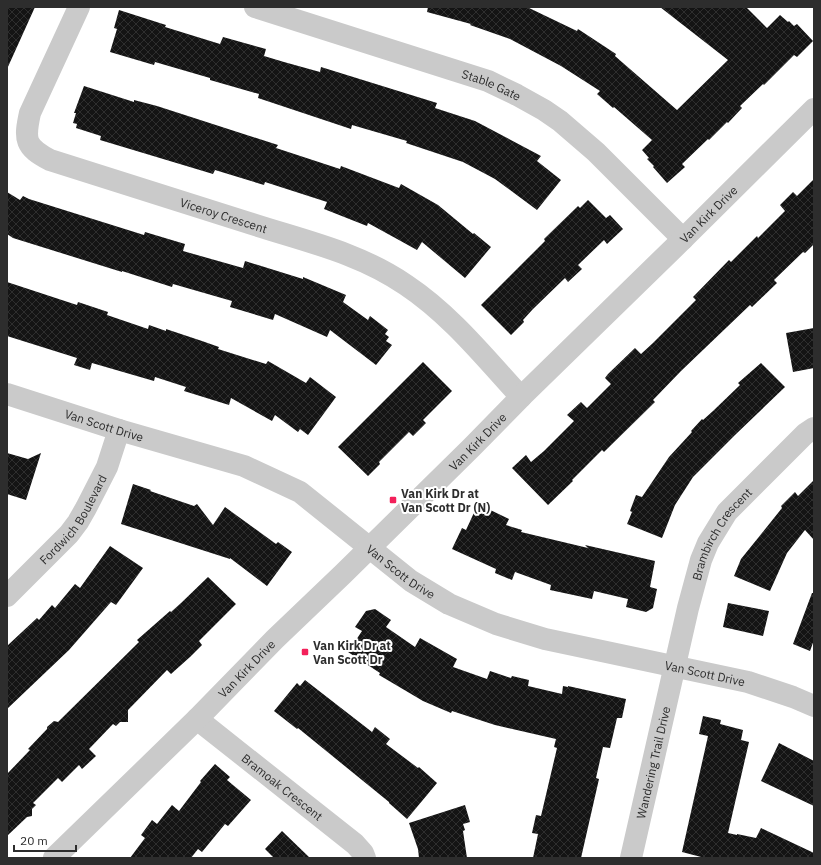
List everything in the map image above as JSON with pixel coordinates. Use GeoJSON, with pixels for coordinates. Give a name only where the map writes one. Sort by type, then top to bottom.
{"type":"FeatureCollection","features":[{"type":"Feature","properties":{"kind":"street","name":"Viceroy Crescent"},"geometry":{"type":"LineString","coordinates":[[79,7],[30,113],[27,126],[27,139],[36,153],[50,160],[251,224],[320,244],[347,254],[379,269],[405,285],[438,310],[472,343],[521,397]]}},
{"type":"Feature","properties":{"kind":"street","name":"Stable Gate"},"geometry":{"type":"LineString","coordinates":[[255,7],[488,81],[517,95],[544,110],[576,134],[683,239]]}},
{"type":"Feature","properties":{"kind":"street","name":"Van Kirk Drive"},"geometry":{"type":"LineString","coordinates":[[54,858],[197,719],[275,639],[471,448],[814,109]]}},
{"type":"Feature","properties":{"kind":"street","name":"Van Scott Drive"},"geometry":{"type":"LineString","coordinates":[[7,394],[119,430],[244,466],[300,492],[411,581],[449,604],[496,624],[545,639],[748,682],[794,696],[814,706]]}},
{"type":"Feature","properties":{"kind":"street","name":"Brambirch Crescent"},"geometry":{"type":"LineString","coordinates":[[674,666],[701,560],[708,542],[727,512],[805,434],[814,428]]}},
{"type":"Feature","properties":{"kind":"street","name":"Fordwich Boulevard"},"geometry":{"type":"LineString","coordinates":[[7,596],[69,534],[78,522],[107,467],[119,430]]}},
{"type":"Feature","properties":{"kind":"street","name":"Wandering Trail Drive"},"geometry":{"type":"LineString","coordinates":[[631,858],[674,666]]}},
{"type":"Feature","properties":{"kind":"street","name":"Bramoak Crescent"},"geometry":{"type":"LineString","coordinates":[[197,719],[355,844],[363,853],[365,858]]}},
{"type":"Feature","properties":{"kind":"building"},"geometry":{"type":"Polygon","coordinates":[[[7,7],[35,7],[7,69],[7,7]]]}},
{"type":"Feature","properties":{"kind":"building"},"geometry":{"type":"Polygon","coordinates":[[[428,7],[527,7],[577,31],[578,29],[616,54],[615,56],[677,110],[728,60],[660,7],[746,7],[767,28],[780,15],[794,26],[797,24],[813,41],[797,57],[794,55],[764,85],[763,84],[740,106],[742,108],[728,123],[727,122],[682,164],[685,167],[667,183],[653,167],[654,166],[647,159],[649,158],[642,150],[652,140],[597,94],[600,91],[561,66],[510,39],[470,25],[471,24],[427,12],[428,7]]]}},
{"type":"Feature","properties":{"kind":"building"},"geometry":{"type":"Polygon","coordinates":[[[119,10],[166,25],[165,27],[220,44],[223,37],[266,49],[264,56],[320,72],[321,67],[437,103],[435,108],[475,121],[541,156],[537,161],[561,180],[537,210],[495,179],[463,162],[406,143],[407,141],[352,125],[351,129],[258,98],[259,94],[210,80],[210,78],[155,62],[154,65],[110,52],[117,29],[114,28],[119,10]]]}},
{"type":"Feature","properties":{"kind":"building"},"geometry":{"type":"Polygon","coordinates":[[[84,86],[134,102],[134,100],[157,106],[278,145],[276,148],[340,169],[341,166],[399,188],[401,184],[438,205],[491,247],[465,278],[422,242],[417,250],[368,223],[367,226],[324,209],[327,202],[265,182],[264,185],[215,170],[213,174],[100,140],[101,136],[76,128],[77,124],[73,123],[76,113],[74,113],[84,86]]]}},
{"type":"Feature","properties":{"kind":"building"},"geometry":{"type":"Polygon","coordinates":[[[814,179],[814,244],[805,253],[803,252],[774,280],[777,283],[752,307],[750,305],[681,371],[653,400],[655,402],[604,452],[602,450],[548,505],[512,468],[526,455],[531,462],[544,451],[574,421],[567,415],[581,402],[587,408],[611,384],[605,378],[608,374],[635,348],[641,354],[653,343],[696,300],[693,297],[729,260],[731,262],[785,211],[780,205],[793,192],[797,196],[814,179]]]}},
{"type":"Feature","properties":{"kind":"building"},"geometry":{"type":"Polygon","coordinates":[[[7,192],[20,200],[23,196],[144,235],[145,232],[185,244],[183,251],[243,268],[245,261],[303,279],[303,277],[346,295],[343,302],[368,320],[370,316],[388,330],[385,334],[389,337],[386,341],[392,345],[376,365],[330,330],[327,337],[275,314],[273,320],[230,307],[232,301],[173,284],[172,287],[13,238],[7,234],[7,192]]]}},
{"type":"Feature","properties":{"kind":"building"},"geometry":{"type":"Polygon","coordinates":[[[588,200],[606,218],[610,215],[623,229],[607,244],[604,240],[578,265],[582,269],[568,282],[565,278],[533,309],[523,320],[524,322],[511,335],[481,305],[545,241],[544,239],[578,206],[580,208],[588,200]]]}},
{"type":"Feature","properties":{"kind":"building"},"geometry":{"type":"Polygon","coordinates":[[[7,282],[77,305],[78,302],[108,312],[107,315],[148,329],[149,325],[166,331],[166,329],[219,347],[218,349],[266,364],[268,361],[306,383],[310,377],[336,397],[308,435],[300,429],[298,432],[275,415],[272,421],[231,398],[229,405],[184,391],[186,387],[155,377],[154,381],[92,363],[90,370],[74,365],[77,358],[7,336],[7,282]]]}},
{"type":"Feature","properties":{"kind":"building"},"geometry":{"type":"Polygon","coordinates":[[[814,328],[814,368],[793,372],[786,333],[814,328]]]}},
{"type":"Feature","properties":{"kind":"building"},"geometry":{"type":"Polygon","coordinates":[[[423,362],[452,391],[423,420],[426,423],[413,436],[409,432],[379,462],[380,464],[368,476],[338,447],[423,362]]]}},
{"type":"Feature","properties":{"kind":"building"},"geometry":{"type":"Polygon","coordinates":[[[761,363],[785,387],[693,477],[675,505],[662,538],[627,524],[632,512],[630,511],[636,495],[642,497],[669,457],[692,432],[691,431],[702,419],[703,420],[740,385],[738,383],[761,363]]]}},
{"type":"Feature","properties":{"kind":"building"},"geometry":{"type":"Polygon","coordinates":[[[7,453],[28,459],[41,453],[26,500],[7,494],[7,453]]]}},
{"type":"Feature","properties":{"kind":"building"},"geometry":{"type":"Polygon","coordinates":[[[814,480],[814,540],[805,530],[787,553],[770,591],[734,576],[741,559],[782,508],[781,506],[795,492],[798,496],[814,480]]]}},
{"type":"Feature","properties":{"kind":"building"},"geometry":{"type":"Polygon","coordinates":[[[133,484],[194,506],[197,504],[213,525],[225,507],[276,544],[278,542],[292,552],[267,586],[230,558],[121,524],[133,484]]]}},
{"type":"Feature","properties":{"kind":"building"},"geometry":{"type":"Polygon","coordinates":[[[478,504],[509,519],[506,525],[522,530],[521,532],[588,548],[585,545],[655,561],[650,587],[657,589],[653,608],[646,612],[626,607],[628,599],[594,591],[592,599],[550,590],[551,585],[515,572],[512,580],[495,573],[496,569],[452,549],[462,528],[466,530],[478,504]]]}},
{"type":"Feature","properties":{"kind":"building"},"geometry":{"type":"Polygon","coordinates":[[[110,546],[143,568],[116,605],[111,602],[69,650],[7,709],[7,646],[37,618],[39,620],[52,605],[55,608],[75,584],[80,588],[110,546]]]}},
{"type":"Feature","properties":{"kind":"building"},"geometry":{"type":"Polygon","coordinates":[[[208,577],[236,604],[199,641],[202,645],[190,657],[171,674],[167,670],[128,710],[128,722],[120,722],[116,726],[113,724],[89,749],[96,756],[82,769],[79,765],[62,782],[58,778],[33,803],[36,805],[32,809],[32,816],[27,817],[7,836],[7,774],[30,750],[28,749],[47,729],[47,727],[54,721],[58,722],[139,642],[137,640],[170,611],[171,612],[208,577]]]}},
{"type":"Feature","properties":{"kind":"building"},"geometry":{"type":"Polygon","coordinates":[[[812,593],[814,593],[814,640],[810,651],[793,644],[812,593]]]}},
{"type":"Feature","properties":{"kind":"building"},"geometry":{"type":"Polygon","coordinates":[[[728,603],[769,611],[763,636],[723,627],[728,603]]]}},
{"type":"Feature","properties":{"kind":"building"},"geometry":{"type":"Polygon","coordinates":[[[375,609],[391,620],[386,627],[415,647],[420,638],[457,659],[453,667],[487,679],[490,671],[511,678],[512,676],[529,680],[528,686],[562,694],[563,686],[568,686],[626,699],[622,718],[617,718],[610,748],[603,747],[596,778],[599,779],[581,858],[533,858],[538,834],[532,833],[536,815],[541,816],[557,748],[554,747],[556,739],[495,725],[452,711],[451,713],[423,701],[379,675],[380,673],[348,652],[362,631],[355,627],[366,611],[375,609]]]}},
{"type":"Feature","properties":{"kind":"building"},"geometry":{"type":"Polygon","coordinates":[[[305,680],[372,732],[375,727],[390,739],[386,744],[418,768],[419,767],[437,783],[407,819],[389,802],[298,728],[297,729],[274,711],[297,683],[300,686],[305,680]]]}},
{"type":"Feature","properties":{"kind":"building"},"geometry":{"type":"Polygon","coordinates":[[[703,716],[721,720],[720,724],[743,730],[741,740],[749,742],[728,833],[756,838],[761,828],[814,853],[814,858],[705,858],[682,852],[708,736],[699,734],[703,716]]]}},
{"type":"Feature","properties":{"kind":"building"},"geometry":{"type":"Polygon","coordinates":[[[779,743],[814,761],[814,806],[761,781],[779,743]]]}},
{"type":"Feature","properties":{"kind":"building"},"geometry":{"type":"Polygon","coordinates":[[[215,764],[230,777],[227,780],[251,800],[228,826],[225,824],[202,852],[198,849],[191,858],[130,858],[145,838],[141,835],[152,820],[157,824],[172,805],[179,811],[201,782],[200,781],[215,764]]]}},
{"type":"Feature","properties":{"kind":"building"},"geometry":{"type":"Polygon","coordinates":[[[465,805],[470,822],[463,824],[465,830],[463,831],[467,858],[419,858],[418,849],[409,823],[465,805]]]}},
{"type":"Feature","properties":{"kind":"building"},"geometry":{"type":"Polygon","coordinates":[[[282,831],[310,858],[274,858],[265,849],[282,831]]]}},
{"type":"Feature","properties":{"kind":"place","name":"Van Kirk Dr at Van Scott Dr (N)"},"geometry":{"type":"Point","coordinates":[393,500]}},
{"type":"Feature","properties":{"kind":"place","name":"Van Kirk Dr at Van Scott Dr"},"geometry":{"type":"Point","coordinates":[305,652]}}]}
